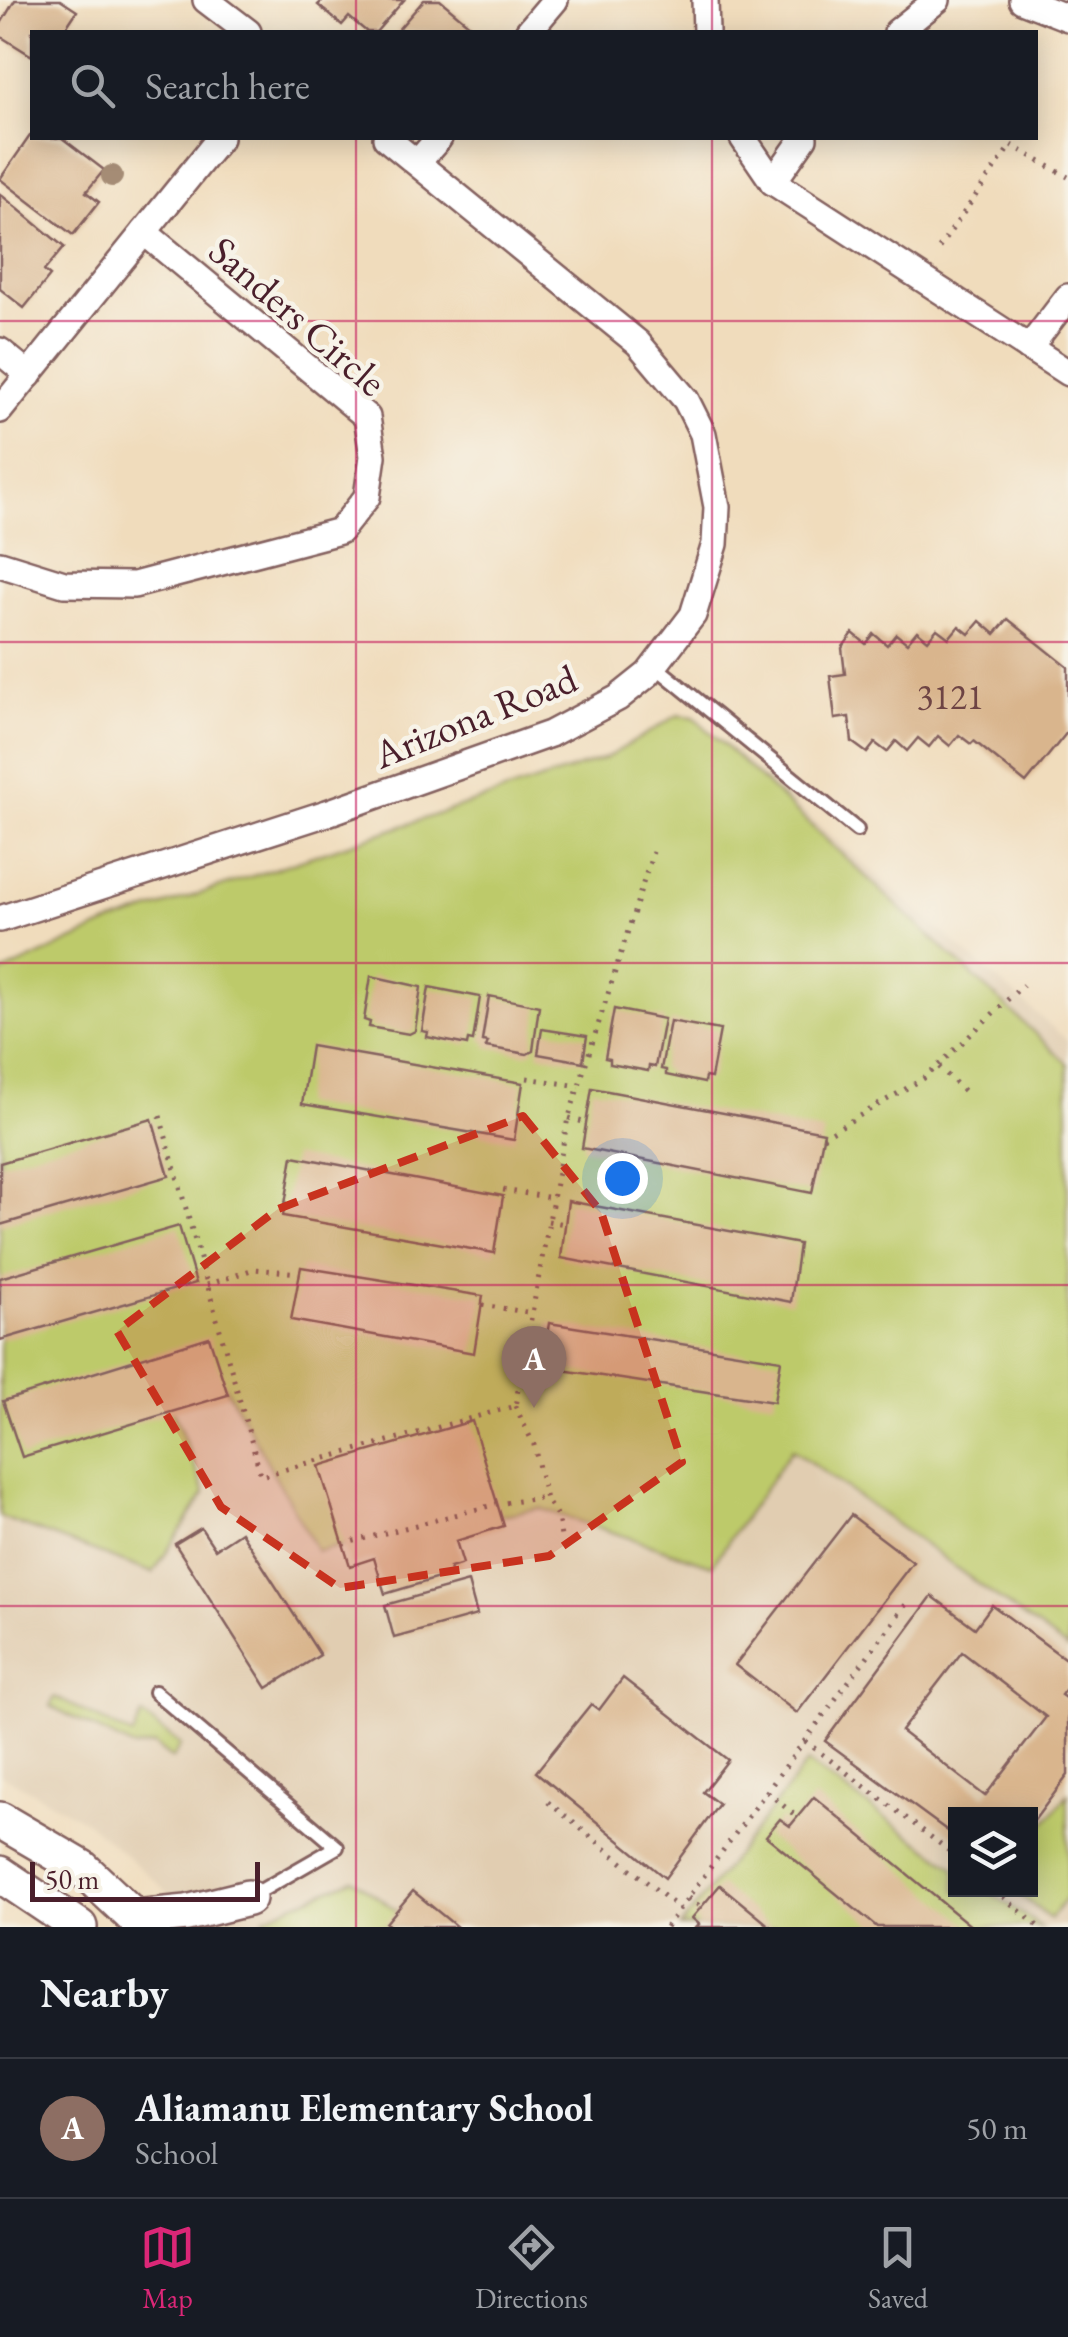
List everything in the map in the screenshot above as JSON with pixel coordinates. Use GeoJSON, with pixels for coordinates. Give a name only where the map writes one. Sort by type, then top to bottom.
{"type":"FeatureCollection","features":[{"type":"Feature","properties":{"kind":"main road"},"geometry":{"type":"LineString","coordinates":[[0,1820],[82,1868],[140,1922],[187,1912],[240,1913]]}},
{"type":"Feature","properties":{"kind":"main road"},"geometry":{"type":"LineString","coordinates":[[0,1874],[79,1927]]}},
{"type":"Feature","properties":{"kind":"street"},"geometry":{"type":"LineString","coordinates":[[206,0],[245,30]]}},
{"type":"Feature","properties":{"kind":"street"},"geometry":{"type":"LineString","coordinates":[[530,30],[555,0]]}},
{"type":"Feature","properties":{"kind":"street"},"geometry":{"type":"LineString","coordinates":[[705,0],[706,30]]}},
{"type":"Feature","properties":{"kind":"street"},"geometry":{"type":"LineString","coordinates":[[899,30],[936,0]]}},
{"type":"Feature","properties":{"kind":"street"},"geometry":{"type":"LineString","coordinates":[[1022,0],[1068,18]]}},
{"type":"Feature","properties":{"kind":"street"},"geometry":{"type":"LineString","coordinates":[[0,410],[218,140]]}},
{"type":"Feature","properties":{"kind":"street","name":"Arizona Road"},"geometry":{"type":"LineString","coordinates":[[0,919],[327,814],[550,734],[618,698],[655,666],[693,616],[715,544],[713,470],[703,434],[664,369],[638,343],[389,140]]}},
{"type":"Feature","properties":{"kind":"street"},"geometry":{"type":"LineString","coordinates":[[418,162],[436,140]]}},
{"type":"Feature","properties":{"kind":"street"},"geometry":{"type":"LineString","coordinates":[[744,140],[773,182],[1068,373]]}},
{"type":"Feature","properties":{"kind":"street"},"geometry":{"type":"LineString","coordinates":[[773,182],[803,140]]}},
{"type":"Feature","properties":{"kind":"street","name":"Sanders Circle"},"geometry":{"type":"LineString","coordinates":[[0,564],[64,584],[134,585],[340,531],[366,497],[373,456],[367,417],[144,232]]}},
{"type":"Feature","properties":{"kind":"street"},"geometry":{"type":"LineString","coordinates":[[1029,348],[1068,297]]}},
{"type":"Feature","properties":{"kind":"street"},"geometry":{"type":"LineString","coordinates":[[0,351],[29,375]]}},
{"type":"Feature","properties":{"kind":"lane"},"geometry":{"type":"LineString","coordinates":[[655,666],[858,830]]}},
{"type":"Feature","properties":{"kind":"lane"},"geometry":{"type":"LineString","coordinates":[[155,1692],[337,1847],[240,1913]]}},
{"type":"Feature","properties":{"kind":"path"},"geometry":{"type":"LineString","coordinates":[[939,248],[1011,145],[1068,177]]}},
{"type":"Feature","properties":{"kind":"path"},"geometry":{"type":"LineString","coordinates":[[561,1537],[558,1517],[546,1497],[534,1445],[515,1406],[570,1118],[653,852]]}},
{"type":"Feature","properties":{"kind":"path"},"geometry":{"type":"LineString","coordinates":[[823,1137],[938,1066],[1023,985]]}},
{"type":"Feature","properties":{"kind":"path"},"geometry":{"type":"LineString","coordinates":[[938,1066],[966,1092]]}},
{"type":"Feature","properties":{"kind":"path"},"geometry":{"type":"LineString","coordinates":[[527,1078],[580,1086]]}},
{"type":"Feature","properties":{"kind":"path"},"geometry":{"type":"LineString","coordinates":[[160,1116],[261,1476],[515,1406]]}},
{"type":"Feature","properties":{"kind":"path"},"geometry":{"type":"LineString","coordinates":[[570,1118],[586,1123]]}},
{"type":"Feature","properties":{"kind":"path"},"geometry":{"type":"LineString","coordinates":[[504,1190],[553,1198]]}},
{"type":"Feature","properties":{"kind":"path"},"geometry":{"type":"LineString","coordinates":[[548,1221],[566,1224]]}},
{"type":"Feature","properties":{"kind":"path"},"geometry":{"type":"LineString","coordinates":[[207,1285],[254,1269],[300,1273]]}},
{"type":"Feature","properties":{"kind":"path"},"geometry":{"type":"LineString","coordinates":[[482,1305],[532,1313]]}},
{"type":"Feature","properties":{"kind":"path"},"geometry":{"type":"LineString","coordinates":[[526,1343],[546,1344]]}},
{"type":"Feature","properties":{"kind":"path"},"geometry":{"type":"LineString","coordinates":[[343,1544],[498,1504],[546,1497]]}},
{"type":"Feature","properties":{"kind":"path"},"geometry":{"type":"LineString","coordinates":[[666,1927],[907,1603]]}},
{"type":"Feature","properties":{"kind":"path"},"geometry":{"type":"LineString","coordinates":[[804,1741],[948,1850]]}},
{"type":"Feature","properties":{"kind":"path"},"geometry":{"type":"LineString","coordinates":[[767,1792],[796,1817]]}},
{"type":"Feature","properties":{"kind":"path"},"geometry":{"type":"LineString","coordinates":[[548,1802],[680,1909]]}},
{"type":"Feature","properties":{"kind":"path"},"geometry":{"type":"LineString","coordinates":[[1003,1897],[1038,1927]]}},
{"type":"Feature","properties":{"kind":"path"},"geometry":{"type":"LineString","coordinates":[[688,1898],[701,1907]]}},
{"type":"Feature","properties":{"kind":"highlighted area"},"geometry":{"type":"Polygon","coordinates":[[[523,1116],[601,1212],[682,1462],[549,1556],[340,1588],[221,1507],[117,1331],[278,1209],[523,1116]]]}},
{"type":"Feature","properties":{"kind":"shaded area"},"geometry":{"type":"Polygon","coordinates":[[[678,715],[694,717],[1068,1041],[1068,1927],[198,1927],[177,1900],[87,1822],[0,1774],[0,974],[106,925],[606,758],[678,715]]]}},
{"type":"Feature","properties":{"kind":"green space"},"geometry":{"type":"Polygon","coordinates":[[[678,715],[694,717],[1068,1064],[1068,1649],[792,1449],[712,1565],[539,1508],[317,1551],[224,1384],[170,1403],[205,1493],[153,1573],[0,1517],[0,974],[106,925],[606,758],[678,715]]]}},
{"type":"Feature","properties":{"kind":"green space"},"geometry":{"type":"Polygon","coordinates":[[[55,1697],[133,1736],[142,1715],[181,1745],[172,1759],[154,1745],[134,1748],[50,1706],[55,1697]]]}},
{"type":"Feature","properties":{"kind":"green space"},"geometry":{"type":"Polygon","coordinates":[[[807,1763],[948,1862],[948,1897],[997,1897],[1041,1927],[680,1927],[807,1763]]]}},
{"type":"Feature","properties":{"kind":"green space"},"geometry":{"type":"Polygon","coordinates":[[[1068,1794],[1068,1896],[1050,1919],[1023,1897],[1038,1897],[1038,1832],[1068,1794]]]}},
{"type":"Feature","properties":{"kind":"green space"},"geometry":{"type":"Polygon","coordinates":[[[353,1879],[420,1927],[272,1927],[264,1917],[353,1879]]]}},
{"type":"Feature","properties":{"kind":"building"},"geometry":{"type":"Polygon","coordinates":[[[15,0],[60,0],[77,11],[64,30],[30,30],[30,55],[0,36],[0,25],[15,0]]]}},
{"type":"Feature","properties":{"kind":"building"},"geometry":{"type":"Polygon","coordinates":[[[323,0],[404,0],[378,30],[365,30],[349,17],[342,25],[318,5],[323,0]]]}},
{"type":"Feature","properties":{"kind":"building"},"geometry":{"type":"Polygon","coordinates":[[[424,0],[440,0],[476,30],[398,30],[424,0]]]}},
{"type":"Feature","properties":{"kind":"building"},"geometry":{"type":"Polygon","coordinates":[[[30,136],[30,140],[65,140],[104,170],[86,192],[99,202],[73,235],[0,179],[30,136]]]}},
{"type":"Feature","properties":{"kind":"building"},"geometry":{"type":"Polygon","coordinates":[[[0,194],[64,247],[44,271],[50,276],[24,308],[0,289],[0,194]]]}},
{"type":"Feature","properties":{"kind":"building"},"geometry":{"type":"Polygon","coordinates":[[[1008,619],[1068,667],[1068,731],[1026,783],[974,741],[971,744],[959,735],[950,746],[938,736],[929,747],[918,738],[907,751],[896,741],[887,752],[875,743],[867,753],[852,742],[849,717],[835,719],[830,676],[845,674],[842,648],[853,633],[866,644],[874,634],[887,645],[896,634],[907,643],[917,631],[928,640],[937,629],[949,638],[959,626],[969,634],[980,621],[995,634],[1008,619]]]}},
{"type":"Feature","properties":{"kind":"building"},"geometry":{"type":"Polygon","coordinates":[[[371,976],[421,987],[415,1031],[409,1034],[369,1027],[370,1022],[364,1020],[371,976]]]}},
{"type":"Feature","properties":{"kind":"building"},"geometry":{"type":"Polygon","coordinates":[[[429,987],[480,997],[473,1041],[468,1040],[467,1045],[427,1037],[428,1032],[422,1031],[429,987]]]}},
{"type":"Feature","properties":{"kind":"building"},"geometry":{"type":"Polygon","coordinates":[[[489,996],[539,1006],[533,1051],[527,1054],[486,1047],[488,1042],[482,1041],[489,996]]]}},
{"type":"Feature","properties":{"kind":"building"},"geometry":{"type":"Polygon","coordinates":[[[614,1009],[664,1019],[655,1067],[649,1066],[648,1071],[610,1064],[610,1059],[605,1058],[614,1009]]]}},
{"type":"Feature","properties":{"kind":"building"},"geometry":{"type":"Polygon","coordinates":[[[670,1021],[720,1030],[711,1078],[705,1077],[704,1083],[666,1075],[666,1070],[661,1069],[670,1021]]]}},
{"type":"Feature","properties":{"kind":"building"},"geometry":{"type":"Polygon","coordinates":[[[542,1029],[587,1036],[583,1062],[538,1054],[542,1029]]]}},
{"type":"Feature","properties":{"kind":"building"},"geometry":{"type":"Polygon","coordinates":[[[311,1046],[523,1083],[514,1140],[302,1104],[311,1046]]]}},
{"type":"Feature","properties":{"kind":"building"},"geometry":{"type":"Polygon","coordinates":[[[592,1088],[824,1132],[812,1193],[582,1148],[592,1088]]]}},
{"type":"Feature","properties":{"kind":"building"},"geometry":{"type":"Polygon","coordinates":[[[152,1119],[169,1176],[0,1225],[0,1163],[152,1119]]]}},
{"type":"Feature","properties":{"kind":"building"},"geometry":{"type":"Polygon","coordinates":[[[293,1156],[503,1196],[494,1253],[283,1216],[293,1156]]]}},
{"type":"Feature","properties":{"kind":"building"},"geometry":{"type":"Polygon","coordinates":[[[568,1201],[799,1244],[791,1302],[561,1258],[568,1201]]]}},
{"type":"Feature","properties":{"kind":"building"},"geometry":{"type":"Polygon","coordinates":[[[179,1226],[196,1283],[0,1340],[0,1278],[179,1226]]]}},
{"type":"Feature","properties":{"kind":"building"},"geometry":{"type":"Polygon","coordinates":[[[301,1267],[483,1296],[474,1353],[291,1320],[301,1267]]]}},
{"type":"Feature","properties":{"kind":"building"},"geometry":{"type":"Polygon","coordinates":[[[549,1323],[781,1360],[774,1402],[542,1367],[549,1323]]]}},
{"type":"Feature","properties":{"kind":"building"},"geometry":{"type":"Polygon","coordinates":[[[209,1337],[228,1395],[22,1457],[3,1401],[209,1337]]]}},
{"type":"Feature","properties":{"kind":"building"},"geometry":{"type":"Polygon","coordinates":[[[472,1421],[504,1526],[456,1541],[463,1564],[450,1568],[452,1574],[385,1594],[374,1558],[350,1566],[319,1466],[472,1421]]]}},
{"type":"Feature","properties":{"kind":"building"},"geometry":{"type":"Polygon","coordinates":[[[851,1515],[913,1562],[797,1713],[735,1665],[851,1515]]]}},
{"type":"Feature","properties":{"kind":"building"},"geometry":{"type":"Polygon","coordinates":[[[201,1528],[215,1549],[241,1532],[320,1655],[267,1688],[175,1544],[201,1528]]]}},
{"type":"Feature","properties":{"kind":"building"},"geometry":{"type":"Polygon","coordinates":[[[468,1582],[477,1615],[394,1638],[385,1605],[468,1582]]]}},
{"type":"Feature","properties":{"kind":"building"},"geometry":{"type":"Polygon","coordinates":[[[932,1596],[975,1628],[992,1605],[1068,1661],[1068,1686],[1061,1695],[1068,1700],[1068,1775],[1038,1815],[1038,1807],[948,1807],[948,1831],[825,1741],[932,1596]],[[962,1652],[901,1731],[985,1796],[1046,1717],[962,1652]]]}},
{"type":"Feature","properties":{"kind":"building"},"geometry":{"type":"Polygon","coordinates":[[[623,1678],[728,1760],[703,1792],[719,1804],[665,1878],[536,1772],[591,1704],[599,1710],[623,1678]]]}},
{"type":"Feature","properties":{"kind":"building"},"geometry":{"type":"Polygon","coordinates":[[[814,1797],[972,1927],[877,1927],[766,1836],[780,1819],[790,1826],[814,1797]]]}},
{"type":"Feature","properties":{"kind":"building"},"geometry":{"type":"Polygon","coordinates":[[[720,1885],[771,1927],[696,1927],[699,1924],[692,1918],[720,1885]]]}},
{"type":"Feature","properties":{"kind":"building"},"geometry":{"type":"Polygon","coordinates":[[[413,1891],[457,1927],[391,1927],[386,1923],[413,1891]]]}},
{"type":"Feature","properties":{"kind":"place","name":"Aliamanu Elementary School"},"geometry":{"type":"Point","coordinates":[534,1408]}}]}
